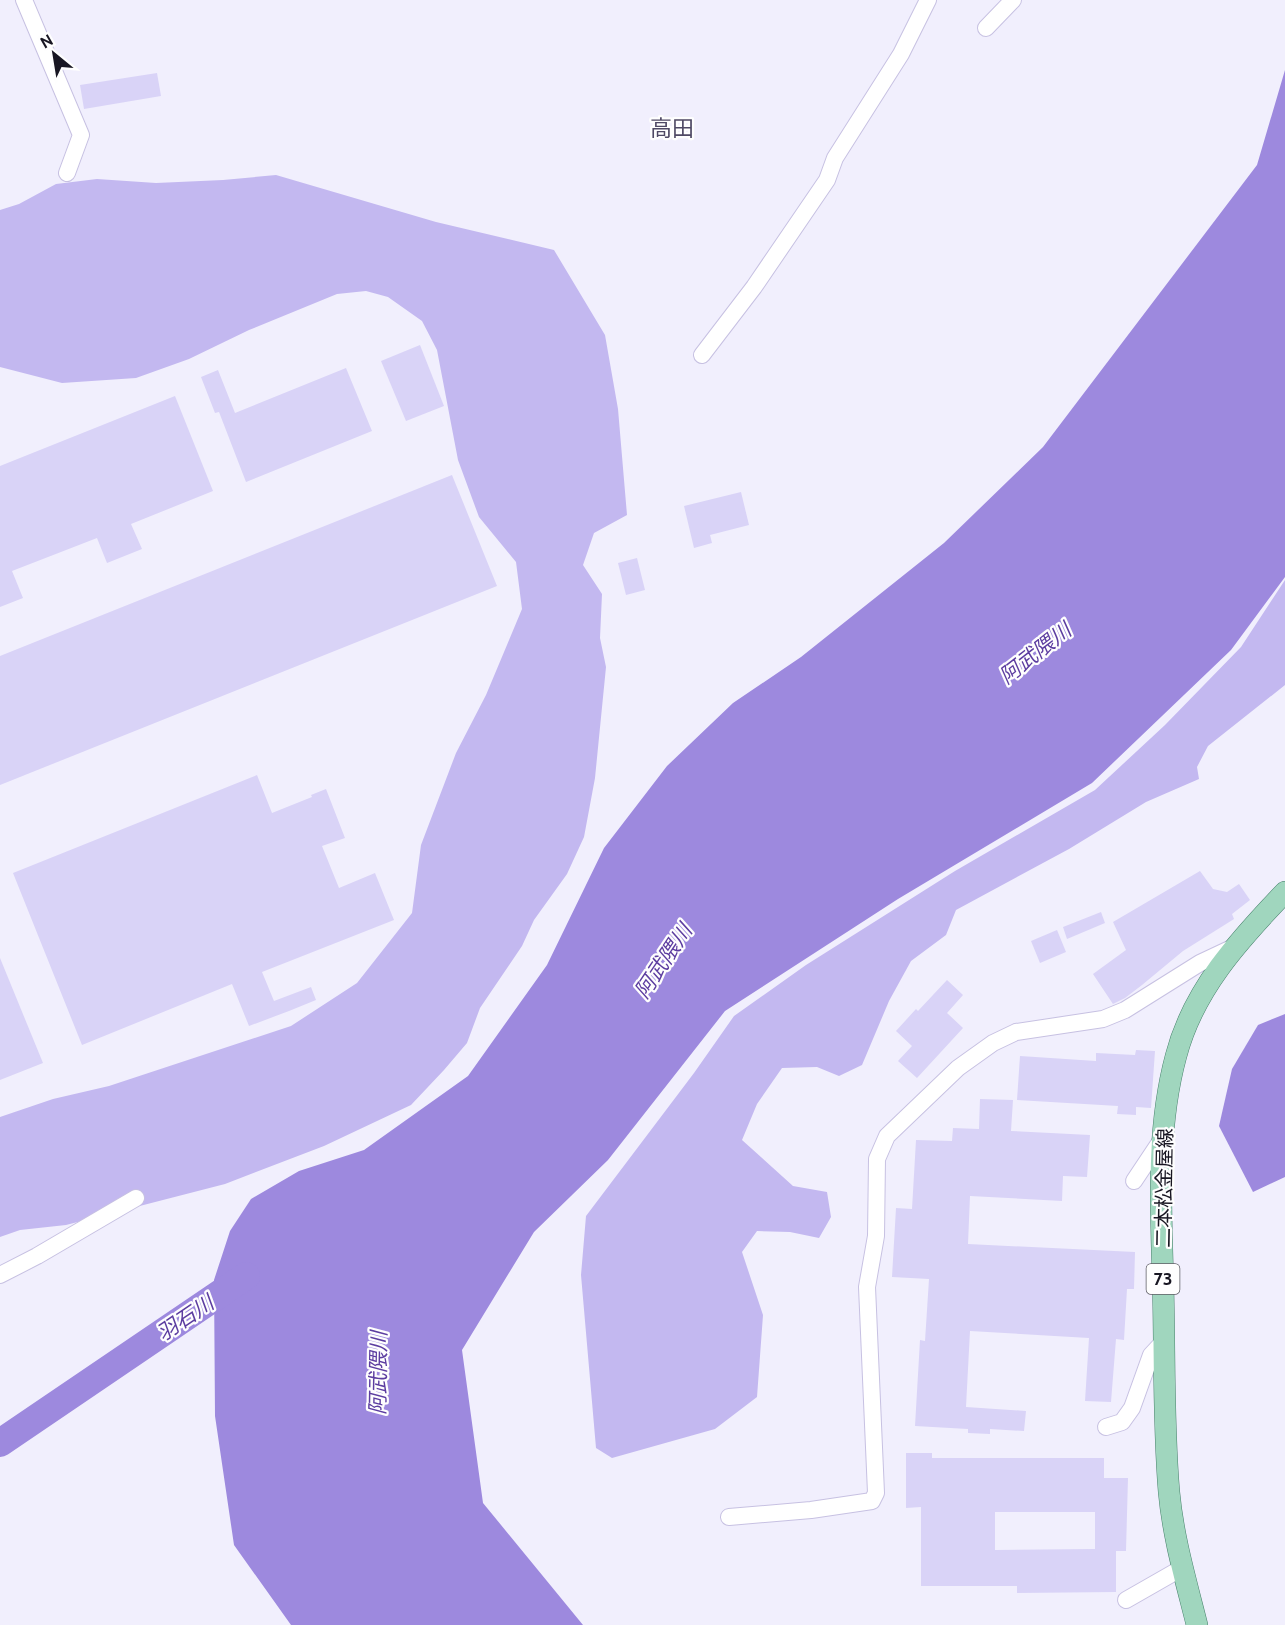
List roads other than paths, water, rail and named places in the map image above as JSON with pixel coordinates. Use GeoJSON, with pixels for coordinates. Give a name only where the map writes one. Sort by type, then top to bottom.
{"type":"FeatureCollection","features":[{"type":"Feature","properties":{"kind":"main road","name":"二本松金屋線"},"geometry":{"type":"LineString","coordinates":[[1197,1625],[1178,1551],[1169,1492],[1161,1202],[1162,1138],[1176,1056],[1192,1013],[1214,974],[1234,947],[1285,892]]}},
{"type":"Feature","properties":{"kind":"street"},"geometry":{"type":"LineString","coordinates":[[24,0],[81,135],[67,173]]}},
{"type":"Feature","properties":{"kind":"street"},"geometry":{"type":"LineString","coordinates":[[702,355],[754,287],[827,180],[835,158],[901,54],[928,0]]}},
{"type":"Feature","properties":{"kind":"street"},"geometry":{"type":"LineString","coordinates":[[986,28],[1013,0]]}},
{"type":"Feature","properties":{"kind":"street"},"geometry":{"type":"LineString","coordinates":[[729,1517],[862,1503],[872,1501],[876,1493],[867,1287],[876,1236],[877,1159],[887,1136],[958,1068],[993,1043],[1016,1032],[1103,1019],[1149,996],[1200,963],[1234,947]]}},
{"type":"Feature","properties":{"kind":"street"},"geometry":{"type":"LineString","coordinates":[[1134,1181],[1162,1138]]}},
{"type":"Feature","properties":{"kind":"street"},"geometry":{"type":"LineString","coordinates":[[0,1275],[38,1256],[136,1198]]}},
{"type":"Feature","properties":{"kind":"street"},"geometry":{"type":"LineString","coordinates":[[1106,1427],[1122,1422],[1132,1408],[1151,1355],[1164,1341]]}},
{"type":"Feature","properties":{"kind":"street"},"geometry":{"type":"LineString","coordinates":[[1126,1600],[1182,1568]]}},
{"type":"Feature","properties":{"kind":"water","name":"阿武隈川"},"geometry":{"type":"Polygon","coordinates":[[[1285,70],[1285,577],[1231,650],[1092,783],[898,899],[725,1011],[608,1160],[534,1232],[462,1350],[483,1503],[583,1625],[291,1625],[234,1545],[215,1416],[214,1280],[230,1231],[251,1199],[299,1171],[364,1150],[468,1076],[547,965],[604,848],[667,766],[733,703],[801,657],[944,543],[1043,447],[1257,165],[1285,70]]]}},
{"type":"Feature","properties":{"kind":"water"},"geometry":{"type":"Polygon","coordinates":[[[1285,1014],[1285,1177],[1253,1192],[1219,1126],[1232,1069],[1258,1025],[1285,1014]]]}},
{"type":"Feature","properties":{"kind":"waterway","name":"羽石川"},"geometry":{"type":"LineString","coordinates":[[0,1443],[246,1276]]}},
{"type":"Feature","properties":{"kind":"district","name":"高田"},"geometry":{"type":"Point","coordinates":[672,128]}}]}
